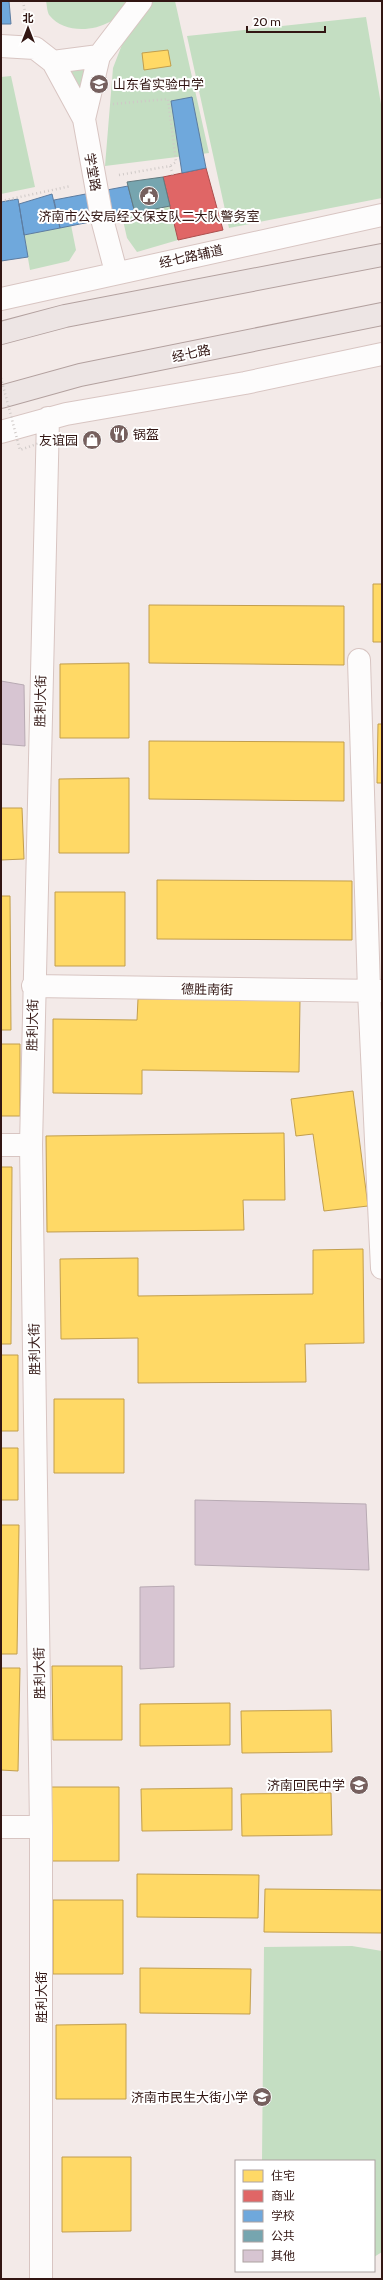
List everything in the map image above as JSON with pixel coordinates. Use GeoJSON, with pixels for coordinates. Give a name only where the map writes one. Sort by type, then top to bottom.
{"type":"FeatureCollection","features":[{"type":"Feature","properties":{"kind":"main road"},"geometry":{"type":"LineString","coordinates":[[1,333],[64,316],[382,256]]}},
{"type":"Feature","properties":{"kind":"main road","name":"经七路"},"geometry":{"type":"LineString","coordinates":[[1,397],[80,375],[382,314]]}},
{"type":"Feature","properties":{"kind":"street","name":"学堂路"},"geometry":{"type":"LineString","coordinates":[[116,272],[102,219],[85,113],[99,56],[141,1]]}},
{"type":"Feature","properties":{"kind":"street"},"geometry":{"type":"LineString","coordinates":[[1,46],[35,48],[53,62],[99,56]]}},
{"type":"Feature","properties":{"kind":"street","name":"学堂路"},"geometry":{"type":"LineString","coordinates":[[53,62],[85,113]]}},
{"type":"Feature","properties":{"kind":"street","name":"经七路辅道"},"geometry":{"type":"LineString","coordinates":[[1,299],[116,272],[382,215]]}},
{"type":"Feature","properties":{"kind":"street"},"geometry":{"type":"LineString","coordinates":[[1,432],[48,418],[245,383],[382,354]]}},
{"type":"Feature","properties":{"kind":"street","name":"胜利大街"},"geometry":{"type":"LineString","coordinates":[[41,2279],[41,1827],[31,1145],[33,986],[48,418]]}},
{"type":"Feature","properties":{"kind":"street"},"geometry":{"type":"LineString","coordinates":[[359,660],[376,991],[382,1268]]}},
{"type":"Feature","properties":{"kind":"street","name":"德胜南街"},"geometry":{"type":"LineString","coordinates":[[33,986],[376,991]]}},
{"type":"Feature","properties":{"kind":"street"},"geometry":{"type":"LineString","coordinates":[[1,1145],[31,1145]]}},
{"type":"Feature","properties":{"kind":"street"},"geometry":{"type":"LineString","coordinates":[[1,1826],[41,1827]]}},
{"type":"Feature","properties":{"kind":"path"},"geometry":{"type":"LineString","coordinates":[[22,1],[27,25]]}},
{"type":"Feature","properties":{"kind":"path"},"geometry":{"type":"LineString","coordinates":[[1,202],[95,180],[170,166],[176,162],[168,100],[85,113]]}},
{"type":"Feature","properties":{"kind":"path"},"geometry":{"type":"LineString","coordinates":[[170,166],[173,174]]}},
{"type":"Feature","properties":{"kind":"path"},"geometry":{"type":"LineString","coordinates":[[1,378],[20,450],[62,435]]}},
{"type":"Feature","properties":{"kind":"green space"},"geometry":{"type":"Polygon","coordinates":[[[46,1],[127,1],[122,11],[115,19],[104,25],[80,29],[58,23],[49,15],[46,1]]]}},
{"type":"Feature","properties":{"kind":"green space"},"geometry":{"type":"Polygon","coordinates":[[[175,1],[209,153],[105,166],[113,68],[123,42],[148,2],[175,1]]]}},
{"type":"Feature","properties":{"kind":"green space"},"geometry":{"type":"Polygon","coordinates":[[[366,17],[382,110],[382,198],[229,228],[187,36],[366,17]]]}},
{"type":"Feature","properties":{"kind":"green space"},"geometry":{"type":"Polygon","coordinates":[[[92,62],[82,102],[63,67],[92,62]]]}},
{"type":"Feature","properties":{"kind":"green space"},"geometry":{"type":"Polygon","coordinates":[[[11,76],[35,187],[1,194],[1,77],[11,76]]]}},
{"type":"Feature","properties":{"kind":"green space"},"geometry":{"type":"Polygon","coordinates":[[[170,206],[178,240],[137,252],[127,238],[122,216],[170,206]]]}},
{"type":"Feature","properties":{"kind":"green space"},"geometry":{"type":"Polygon","coordinates":[[[71,225],[76,250],[69,261],[30,270],[24,235],[71,225]]]}},
{"type":"Feature","properties":{"kind":"green space"},"geometry":{"type":"Polygon","coordinates":[[[352,1946],[382,1951],[382,2252],[375,2256],[375,2160],[262,2160],[264,1947],[352,1946]]]}},
{"type":"Feature","properties":{"kind":"building: 住宅"},"geometry":{"type":"Polygon","coordinates":[[[168,50],[171,66],[144,70],[142,53],[168,50]]]}},
{"type":"Feature","properties":{"kind":"building: 住宅"},"geometry":{"type":"Polygon","coordinates":[[[373,584],[382,584],[382,642],[373,642],[373,584]]]}},
{"type":"Feature","properties":{"kind":"building: 住宅"},"geometry":{"type":"Polygon","coordinates":[[[149,605],[344,606],[344,665],[149,663],[149,605]]]}},
{"type":"Feature","properties":{"kind":"building: 住宅"},"geometry":{"type":"Polygon","coordinates":[[[129,663],[129,738],[60,738],[60,664],[129,663]]]}},
{"type":"Feature","properties":{"kind":"building: 住宅"},"geometry":{"type":"Polygon","coordinates":[[[378,724],[382,724],[382,783],[377,783],[378,724]]]}},
{"type":"Feature","properties":{"kind":"building: 住宅"},"geometry":{"type":"Polygon","coordinates":[[[149,741],[344,742],[344,801],[149,799],[149,741]]]}},
{"type":"Feature","properties":{"kind":"building: 住宅"},"geometry":{"type":"Polygon","coordinates":[[[129,778],[129,853],[59,853],[59,779],[129,778]]]}},
{"type":"Feature","properties":{"kind":"building: 住宅"},"geometry":{"type":"Polygon","coordinates":[[[1,808],[22,808],[24,859],[1,860],[1,808]]]}},
{"type":"Feature","properties":{"kind":"building: 住宅"},"geometry":{"type":"Polygon","coordinates":[[[157,880],[352,881],[352,940],[157,939],[157,880]]]}},
{"type":"Feature","properties":{"kind":"building: 住宅"},"geometry":{"type":"Polygon","coordinates":[[[55,892],[125,892],[125,966],[55,966],[55,892]]]}},
{"type":"Feature","properties":{"kind":"building: 住宅"},"geometry":{"type":"Polygon","coordinates":[[[1,896],[10,896],[11,1030],[1,1030],[1,896]]]}},
{"type":"Feature","properties":{"kind":"building: 住宅"},"geometry":{"type":"Polygon","coordinates":[[[138,999],[300,1000],[299,1072],[142,1070],[142,1094],[53,1093],[53,1019],[137,1020],[138,999]]]}},
{"type":"Feature","properties":{"kind":"building: 住宅"},"geometry":{"type":"Polygon","coordinates":[[[1,1044],[20,1044],[20,1116],[1,1116],[1,1044]]]}},
{"type":"Feature","properties":{"kind":"building: 住宅"},"geometry":{"type":"Polygon","coordinates":[[[353,1091],[368,1206],[324,1211],[313,1134],[296,1136],[291,1099],[353,1091]]]}},
{"type":"Feature","properties":{"kind":"building: 住宅"},"geometry":{"type":"Polygon","coordinates":[[[284,1133],[285,1200],[243,1200],[244,1230],[47,1232],[46,1136],[284,1133]]]}},
{"type":"Feature","properties":{"kind":"building: 住宅"},"geometry":{"type":"Polygon","coordinates":[[[1,1167],[12,1167],[11,1344],[1,1344],[1,1167]]]}},
{"type":"Feature","properties":{"kind":"building: 住宅"},"geometry":{"type":"Polygon","coordinates":[[[363,1249],[364,1343],[305,1344],[306,1382],[138,1383],[138,1338],[61,1339],[60,1259],[138,1258],[138,1296],[313,1294],[313,1250],[363,1249]]]}},
{"type":"Feature","properties":{"kind":"building: 住宅"},"geometry":{"type":"Polygon","coordinates":[[[1,1355],[18,1355],[18,1431],[1,1431],[1,1355]]]}},
{"type":"Feature","properties":{"kind":"building: 住宅"},"geometry":{"type":"Polygon","coordinates":[[[54,1399],[124,1399],[124,1473],[54,1473],[54,1399]]]}},
{"type":"Feature","properties":{"kind":"building: 住宅"},"geometry":{"type":"Polygon","coordinates":[[[1,1448],[18,1448],[18,1500],[1,1500],[1,1448]]]}},
{"type":"Feature","properties":{"kind":"building: 住宅"},"geometry":{"type":"Polygon","coordinates":[[[1,1525],[19,1525],[17,1654],[1,1654],[1,1525]]]}},
{"type":"Feature","properties":{"kind":"building: 住宅"},"geometry":{"type":"Polygon","coordinates":[[[52,1666],[122,1666],[122,1740],[53,1740],[52,1666]]]}},
{"type":"Feature","properties":{"kind":"building: 住宅"},"geometry":{"type":"Polygon","coordinates":[[[1,1668],[20,1668],[18,1771],[1,1770],[1,1668]]]}},
{"type":"Feature","properties":{"kind":"building: 住宅"},"geometry":{"type":"Polygon","coordinates":[[[230,1703],[230,1745],[140,1746],[140,1704],[230,1703]]]}},
{"type":"Feature","properties":{"kind":"building: 住宅"},"geometry":{"type":"Polygon","coordinates":[[[331,1710],[332,1752],[242,1753],[241,1711],[331,1710]]]}},
{"type":"Feature","properties":{"kind":"building: 住宅"},"geometry":{"type":"Polygon","coordinates":[[[50,1787],[119,1787],[119,1861],[50,1861],[50,1787]]]}},
{"type":"Feature","properties":{"kind":"building: 住宅"},"geometry":{"type":"Polygon","coordinates":[[[232,1788],[232,1830],[142,1831],[141,1789],[232,1788]]]}},
{"type":"Feature","properties":{"kind":"building: 住宅"},"geometry":{"type":"Polygon","coordinates":[[[331,1793],[332,1835],[242,1836],[241,1794],[331,1793]]]}},
{"type":"Feature","properties":{"kind":"building: 住宅"},"geometry":{"type":"Polygon","coordinates":[[[137,1874],[259,1875],[258,1918],[137,1917],[137,1874]]]}},
{"type":"Feature","properties":{"kind":"building: 住宅"},"geometry":{"type":"Polygon","coordinates":[[[265,1889],[382,1890],[382,1933],[264,1932],[265,1889]]]}},
{"type":"Feature","properties":{"kind":"building: 住宅"},"geometry":{"type":"Polygon","coordinates":[[[53,1900],[123,1900],[123,1974],[53,1974],[53,1900]]]}},
{"type":"Feature","properties":{"kind":"building: 住宅"},"geometry":{"type":"Polygon","coordinates":[[[140,1968],[251,1969],[250,2014],[140,2013],[140,1968]]]}},
{"type":"Feature","properties":{"kind":"building: 住宅"},"geometry":{"type":"Polygon","coordinates":[[[126,2024],[126,2099],[56,2099],[56,2025],[126,2024]]]}},
{"type":"Feature","properties":{"kind":"building: 住宅"},"geometry":{"type":"Polygon","coordinates":[[[62,2157],[131,2157],[131,2231],[62,2232],[62,2157]]]}},
{"type":"Feature","properties":{"kind":"building: 商业"},"geometry":{"type":"Polygon","coordinates":[[[206,168],[223,230],[178,240],[163,177],[206,168]]]}},
{"type":"Feature","properties":{"kind":"building: 学校"},"geometry":{"type":"Polygon","coordinates":[[[1,1],[9,1],[11,24],[1,24],[1,1]]]}},
{"type":"Feature","properties":{"kind":"building: 学校"},"geometry":{"type":"Polygon","coordinates":[[[192,97],[206,168],[182,173],[171,101],[192,97]]]}},
{"type":"Feature","properties":{"kind":"building: 学校"},"geometry":{"type":"Polygon","coordinates":[[[128,186],[135,213],[60,228],[54,200],[128,186]]]}},
{"type":"Feature","properties":{"kind":"building: 学校"},"geometry":{"type":"Polygon","coordinates":[[[52,194],[60,228],[24,235],[19,204],[52,194]]]}},
{"type":"Feature","properties":{"kind":"building: 学校"},"geometry":{"type":"Polygon","coordinates":[[[18,199],[28,257],[1,261],[1,202],[18,199]]]}},
{"type":"Feature","properties":{"kind":"building: 公共","name":"济南市公安局经文保支队二大队警务室"},"geometry":{"type":"Polygon","coordinates":[[[163,177],[170,206],[135,213],[127,182],[163,177]]]}},
{"type":"Feature","properties":{"kind":"building: 其他"},"geometry":{"type":"Polygon","coordinates":[[[1,681],[24,685],[25,746],[1,744],[1,681]]]}},
{"type":"Feature","properties":{"kind":"building: 其他"},"geometry":{"type":"Polygon","coordinates":[[[195,1500],[366,1504],[369,1570],[195,1565],[195,1500]]]}},
{"type":"Feature","properties":{"kind":"building: 其他"},"geometry":{"type":"Polygon","coordinates":[[[174,1586],[174,1667],[140,1669],[140,1587],[174,1586]]]}},
{"type":"Feature","properties":{"kind":"place","name":"山东省实验中学"},"geometry":{"type":"Point","coordinates":[99,84]}},
{"type":"Feature","properties":{"kind":"place","name":"济南市公安局经文保支队二大队警务室"},"geometry":{"type":"Point","coordinates":[149,196]}},
{"type":"Feature","properties":{"kind":"place","name":"锅盔"},"geometry":{"type":"Point","coordinates":[119,434]}},
{"type":"Feature","properties":{"kind":"place","name":"友谊园"},"geometry":{"type":"Point","coordinates":[92,440]}},
{"type":"Feature","properties":{"kind":"place","name":"济南回民中学"},"geometry":{"type":"Point","coordinates":[359,1785]}},
{"type":"Feature","properties":{"kind":"place","name":"济南市民生大街小学"},"geometry":{"type":"Point","coordinates":[262,2097]}}]}
